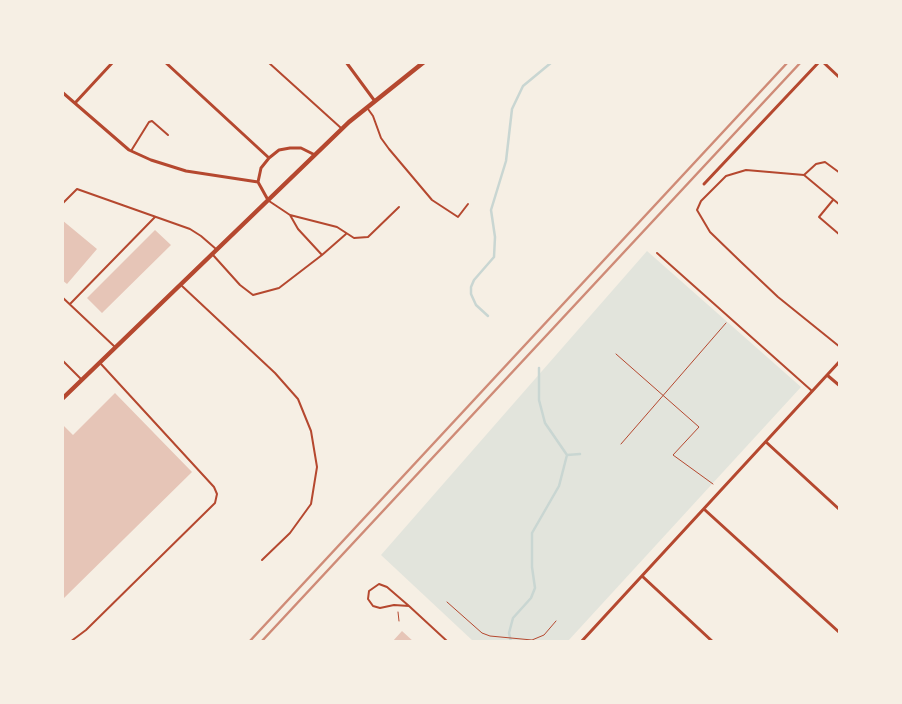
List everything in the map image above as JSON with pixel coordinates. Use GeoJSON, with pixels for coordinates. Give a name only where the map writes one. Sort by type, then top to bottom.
{"type":"FeatureCollection","features":[{"type":"Feature","properties":{"kind":"street"},"geometry":{"type":"LineString","coordinates":[[75,103],[113,62]]}},
{"type":"Feature","properties":{"kind":"street"},"geometry":{"type":"LineString","coordinates":[[165,62],[269,158]]}},
{"type":"Feature","properties":{"kind":"street"},"geometry":{"type":"LineString","coordinates":[[346,62],[374,100]]}},
{"type":"Feature","properties":{"kind":"street"},"geometry":{"type":"LineString","coordinates":[[62,399],[342,129],[374,100],[424,62]]}},
{"type":"Feature","properties":{"kind":"street"},"geometry":{"type":"LineString","coordinates":[[704,184],[819,62]]}},
{"type":"Feature","properties":{"kind":"street"},"geometry":{"type":"LineString","coordinates":[[823,62],[840,78]]}},
{"type":"Feature","properties":{"kind":"street"},"geometry":{"type":"LineString","coordinates":[[63,92],[131,151],[151,160],[186,171],[258,182]]}},
{"type":"Feature","properties":{"kind":"street"},"geometry":{"type":"LineString","coordinates":[[269,201],[258,182],[261,168],[269,158],[279,150],[290,148],[304,149],[316,155]]}},
{"type":"Feature","properties":{"kind":"street"},"geometry":{"type":"LineString","coordinates":[[581,642],[705,510],[840,361]]}},
{"type":"Feature","properties":{"kind":"street"},"geometry":{"type":"LineString","coordinates":[[827,375],[840,386]]}},
{"type":"Feature","properties":{"kind":"street"},"geometry":{"type":"LineString","coordinates":[[766,442],[840,510]]}},
{"type":"Feature","properties":{"kind":"street"},"geometry":{"type":"LineString","coordinates":[[705,510],[840,633]]}},
{"type":"Feature","properties":{"kind":"street"},"geometry":{"type":"LineString","coordinates":[[642,576],[713,642]]}},
{"type":"Feature","properties":{"kind":"lane"},"geometry":{"type":"LineString","coordinates":[[268,62],[342,129]]}},
{"type":"Feature","properties":{"kind":"lane"},"geometry":{"type":"LineString","coordinates":[[366,108],[373,116],[381,138],[389,150],[432,200],[458,218],[468,204]]}},
{"type":"Feature","properties":{"kind":"lane"},"geometry":{"type":"LineString","coordinates":[[131,151],[149,122],[152,121],[168,135]]}},
{"type":"Feature","properties":{"kind":"lane"},"geometry":{"type":"LineString","coordinates":[[804,175],[816,164],[825,162],[840,173]]}},
{"type":"Feature","properties":{"kind":"lane"},"geometry":{"type":"LineString","coordinates":[[840,205],[804,175],[746,170],[726,176],[701,201],[696,210],[710,232],[741,262],[840,347]]}},
{"type":"Feature","properties":{"kind":"lane"},"geometry":{"type":"LineString","coordinates":[[62,204],[76,189],[190,229],[201,236],[240,285],[253,295],[279,288],[322,256],[346,234]]}},
{"type":"Feature","properties":{"kind":"lane"},"geometry":{"type":"LineString","coordinates":[[833,200],[819,216],[840,234]]}},
{"type":"Feature","properties":{"kind":"lane"},"geometry":{"type":"LineString","coordinates":[[269,201],[290,215],[337,227],[354,238],[368,237],[399,207]]}},
{"type":"Feature","properties":{"kind":"lane"},"geometry":{"type":"LineString","coordinates":[[290,215],[298,229],[322,256]]}},
{"type":"Feature","properties":{"kind":"lane"},"geometry":{"type":"LineString","coordinates":[[70,304],[155,217]]}},
{"type":"Feature","properties":{"kind":"lane"},"geometry":{"type":"LineString","coordinates":[[657,253],[812,391]]}},
{"type":"Feature","properties":{"kind":"lane"},"geometry":{"type":"LineString","coordinates":[[180,284],[298,399],[311,431],[317,466],[311,504],[290,533],[262,560]]}},
{"type":"Feature","properties":{"kind":"lane"},"geometry":{"type":"LineString","coordinates":[[62,297],[116,347]]}},
{"type":"Feature","properties":{"kind":"lane"},"geometry":{"type":"LineString","coordinates":[[63,361],[82,380]]}},
{"type":"Feature","properties":{"kind":"lane"},"geometry":{"type":"LineString","coordinates":[[70,642],[86,630],[215,503],[218,494],[214,487],[100,363]]}},
{"type":"Feature","properties":{"kind":"lane"},"geometry":{"type":"LineString","coordinates":[[409,606],[394,605],[380,608],[373,606],[368,599],[369,591],[375,585],[383,585],[409,606],[448,642]]}},
{"type":"Feature","properties":{"kind":"path"},"geometry":{"type":"LineString","coordinates":[[621,444],[730,319]]}},
{"type":"Feature","properties":{"kind":"path"},"geometry":{"type":"LineString","coordinates":[[616,354],[699,427],[673,455],[713,484]]}},
{"type":"Feature","properties":{"kind":"path"},"geometry":{"type":"LineString","coordinates":[[447,602],[482,633],[494,637],[536,639],[544,635],[556,621]]}},
{"type":"Feature","properties":{"kind":"path"},"geometry":{"type":"LineString","coordinates":[[398,612],[399,621]]}},
{"type":"Feature","properties":{"kind":"shaded area"},"geometry":{"type":"Polygon","coordinates":[[[647,251],[801,387],[568,641],[473,641],[381,555],[647,251]]]}},
{"type":"Feature","properties":{"kind":"building"},"geometry":{"type":"Polygon","coordinates":[[[62,220],[97,249],[67,284],[62,280],[62,220]]]}},
{"type":"Feature","properties":{"kind":"building"},"geometry":{"type":"Polygon","coordinates":[[[155,230],[171,245],[102,313],[87,298],[155,230]]]}},
{"type":"Feature","properties":{"kind":"building"},"geometry":{"type":"Polygon","coordinates":[[[115,393],[192,472],[62,600],[62,424],[73,435],[115,393]]]}},
{"type":"Feature","properties":{"kind":"building"},"geometry":{"type":"Polygon","coordinates":[[[402,631],[414,642],[392,642],[402,631]]]}},
{"type":"Feature","properties":{"kind":"waterway"},"geometry":{"type":"LineString","coordinates":[[488,316],[476,305],[471,294],[471,287],[474,280],[494,257],[495,237],[491,210],[506,161],[512,109],[523,86],[552,62]]}},
{"type":"Feature","properties":{"kind":"waterway"},"geometry":{"type":"LineString","coordinates":[[511,642],[509,633],[513,618],[531,598],[535,588],[532,567],[532,533],[559,486],[567,455],[545,423],[539,400],[539,368]]}},
{"type":"Feature","properties":{"kind":"waterway"},"geometry":{"type":"LineString","coordinates":[[567,455],[580,454]]}},
{"type":"Feature","properties":{"kind":"railway"},"geometry":{"type":"LineString","coordinates":[[249,642],[788,62]]}},
{"type":"Feature","properties":{"kind":"railway"},"geometry":{"type":"LineString","coordinates":[[261,642],[801,62]]}}]}
